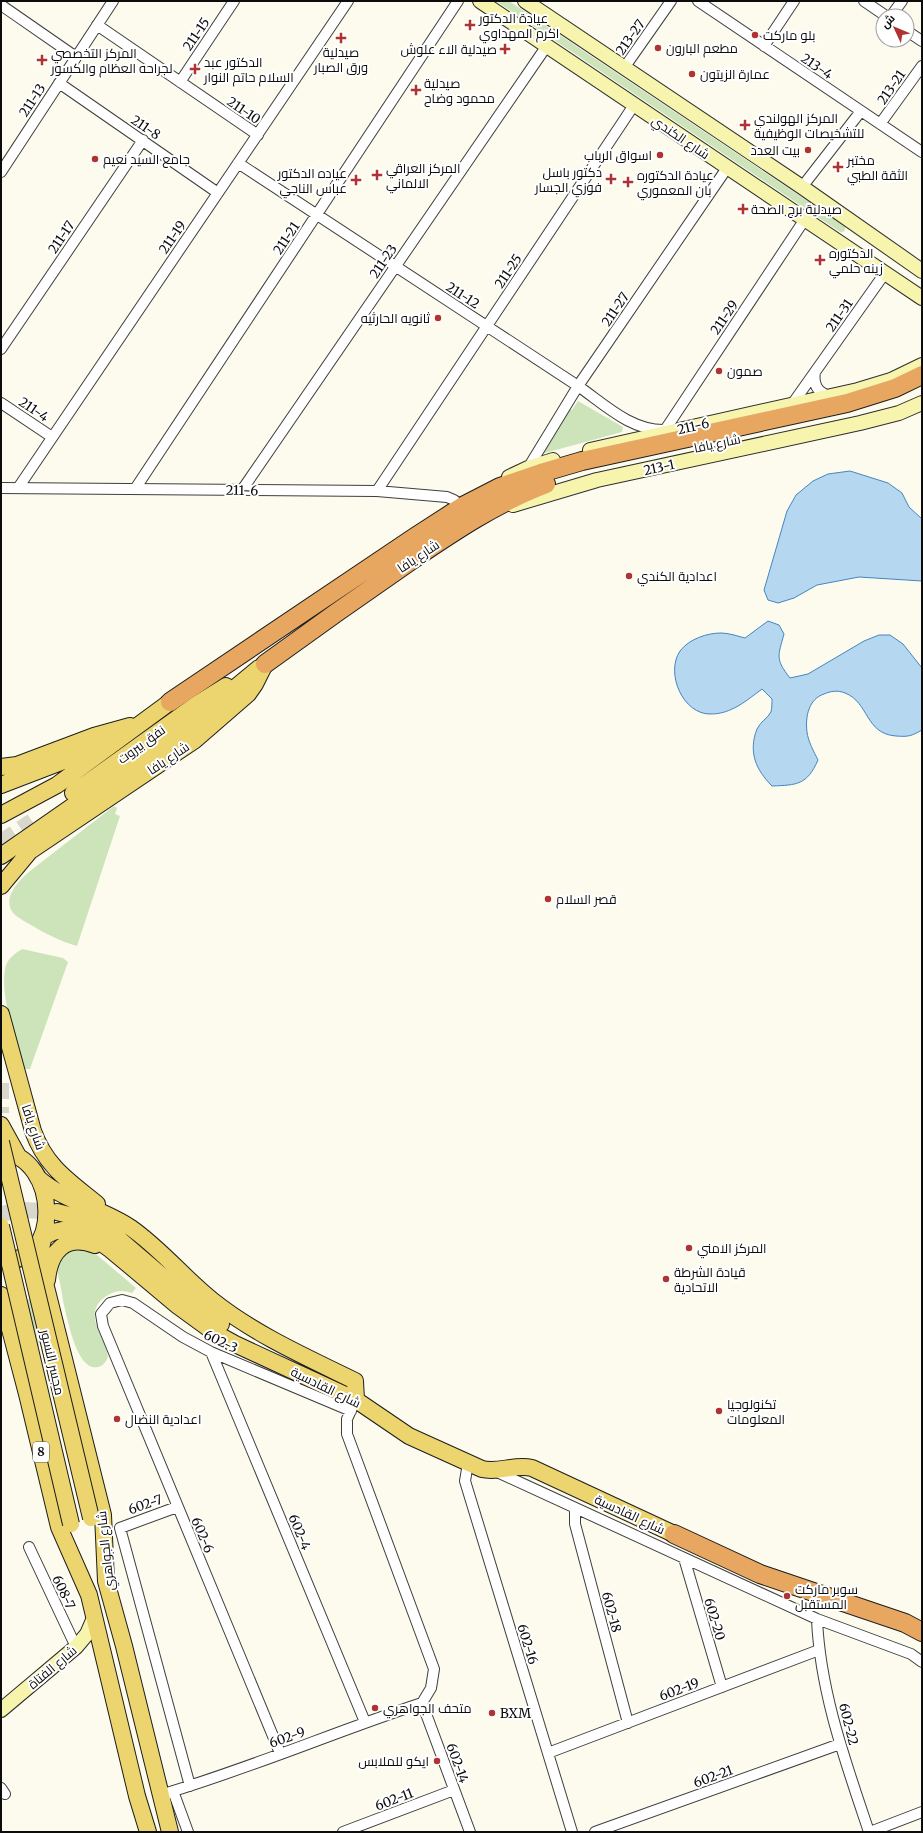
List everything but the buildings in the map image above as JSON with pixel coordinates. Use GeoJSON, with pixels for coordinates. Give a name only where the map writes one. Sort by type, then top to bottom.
{"type":"FeatureCollection","features":[{"type":"Feature","properties":{"kind":"highway","name":"شارع يافا"},"geometry":{"type":"LineString","coordinates":[[770,426],[872,396],[895,388],[922,375]]}},
{"type":"Feature","properties":{"kind":"highway","name":"شارع يافا"},"geometry":{"type":"LineString","coordinates":[[259,668],[336,612],[467,510],[500,488],[541,473],[582,461],[877,407],[901,398],[921,401]]}},
{"type":"Feature","properties":{"kind":"highway","name":"شارع يافا"},"geometry":{"type":"LineString","coordinates":[[170,702],[415,537],[467,510]]}},
{"type":"Feature","properties":{"kind":"highway"},"geometry":{"type":"LineString","coordinates":[[674,1534],[755,1572],[905,1623],[922,1632]]}},
{"type":"Feature","properties":{"kind":"main road"},"geometry":{"type":"LineString","coordinates":[[1,856],[195,721],[259,668]]}},
{"type":"Feature","properties":{"kind":"main road","name":"نفق بيروت"},"geometry":{"type":"LineString","coordinates":[[32,821],[197,704],[229,684],[259,668]]}},
{"type":"Feature","properties":{"kind":"main road","name":"شارع يافا"},"geometry":{"type":"LineString","coordinates":[[1,886],[30,851],[195,740],[248,694],[255,684],[259,668]]}},
{"type":"Feature","properties":{"kind":"main road","name":"نفق بيروت"},"geometry":{"type":"LineString","coordinates":[[1,785],[74,757],[170,702]]}},
{"type":"Feature","properties":{"kind":"main road","name":"شارع يافا"},"geometry":{"type":"LineString","coordinates":[[1,815],[57,785],[120,741],[170,702]]}},
{"type":"Feature","properties":{"kind":"main road"},"geometry":{"type":"LineString","coordinates":[[1,768],[17,765],[94,736],[130,726]]}},
{"type":"Feature","properties":{"kind":"main road"},"geometry":{"type":"LineString","coordinates":[[1,871],[30,851]]}},
{"type":"Feature","properties":{"kind":"main road","name":"شارع يافا"},"geometry":{"type":"LineString","coordinates":[[1,1014],[32,1131],[43,1155],[54,1168],[109,1214]]}},
{"type":"Feature","properties":{"kind":"main road"},"geometry":{"type":"LineString","coordinates":[[1,1125],[12,1148],[38,1178]]}},
{"type":"Feature","properties":{"kind":"main road","name":"مجسر النسور"},"geometry":{"type":"LineString","coordinates":[[1,1142],[106,1581]]}},
{"type":"Feature","properties":{"kind":"main road"},"geometry":{"type":"LineString","coordinates":[[1,1152],[10,1154],[25,1162]]}},
{"type":"Feature","properties":{"kind":"main road","name":"شارع القادسية"},"geometry":{"type":"LineString","coordinates":[[38,1178],[62,1195],[109,1214],[123,1222],[147,1240],[194,1286],[235,1318],[266,1337],[355,1381],[353,1405]]}},
{"type":"Feature","properties":{"kind":"main road","name":"شارع الجواهري"},"geometry":{"type":"LineString","coordinates":[[38,1178],[45,1197],[44,1233],[40,1254],[46,1288],[103,1515],[106,1581],[166,1793],[170,1832]]}},
{"type":"Feature","properties":{"kind":"main road"},"geometry":{"type":"LineString","coordinates":[[58,1212],[88,1220],[112,1233],[210,1316],[277,1363]]}},
{"type":"Feature","properties":{"kind":"main road","name":"مجسر النسور"},"geometry":{"type":"LineString","coordinates":[[1,1226],[89,1595]]}},
{"type":"Feature","properties":{"kind":"main road","name":"شارع القادسية"},"geometry":{"type":"LineString","coordinates":[[44,1233],[60,1230],[74,1230],[103,1243],[178,1306],[215,1333],[277,1363],[409,1436],[482,1470],[495,1471],[513,1466],[532,1468],[674,1534]]}},
{"type":"Feature","properties":{"kind":"main road"},"geometry":{"type":"LineString","coordinates":[[2,1260],[22,1257],[32,1250],[44,1233]]}},
{"type":"Feature","properties":{"kind":"main road"},"geometry":{"type":"LineString","coordinates":[[46,1288],[49,1263],[55,1252],[64,1245],[74,1242],[85,1242],[120,1258]]}},
{"type":"Feature","properties":{"kind":"main road"},"geometry":{"type":"LineString","coordinates":[[2,1301],[5,1284],[14,1271],[22,1267],[34,1269],[39,1274],[46,1288]]}},
{"type":"Feature","properties":{"kind":"main road","name":"شارع الجواهري"},"geometry":{"type":"LineString","coordinates":[[2,1301],[27,1394],[58,1527],[89,1595],[148,1832]]}},
{"type":"Feature","properties":{"kind":"street","name":"211-13"},"geometry":{"type":"LineString","coordinates":[[1,172],[113,1]]}},
{"type":"Feature","properties":{"kind":"street","name":"211-15"},"geometry":{"type":"LineString","coordinates":[[180,82],[234,1]]}},
{"type":"Feature","properties":{"kind":"street","name":"211-19"},"geometry":{"type":"LineString","coordinates":[[18,488],[348,1]]}},
{"type":"Feature","properties":{"kind":"street","name":"211-21"},"geometry":{"type":"LineString","coordinates":[[135,489],[458,1]]}},
{"type":"Feature","properties":{"kind":"street","name":"شارع الكندي"},"geometry":{"type":"LineString","coordinates":[[480,1],[546,47],[922,298]]}},
{"type":"Feature","properties":{"kind":"street","name":"شارع الكندي"},"geometry":{"type":"LineString","coordinates":[[525,1],[802,187],[922,271]]}},
{"type":"Feature","properties":{"kind":"street","name":"213-27"},"geometry":{"type":"LineString","coordinates":[[624,68],[671,1]]}},
{"type":"Feature","properties":{"kind":"street","name":"213-4"},"geometry":{"type":"LineString","coordinates":[[698,1],[922,152]]}},
{"type":"Feature","properties":{"kind":"street"},"geometry":{"type":"LineString","coordinates":[[764,46],[794,1]]}},
{"type":"Feature","properties":{"kind":"street"},"geometry":{"type":"LineString","coordinates":[[864,1],[875,8]]}},
{"type":"Feature","properties":{"kind":"street"},"geometry":{"type":"LineString","coordinates":[[1,5],[76,57]]}},
{"type":"Feature","properties":{"kind":"street","name":"211-10"},"geometry":{"type":"LineString","coordinates":[[97,25],[258,134]]}},
{"type":"Feature","properties":{"kind":"street","name":"211-23"},"geometry":{"type":"LineString","coordinates":[[242,490],[546,47]]}},
{"type":"Feature","properties":{"kind":"street","name":"213-21"},"geometry":{"type":"LineString","coordinates":[[880,124],[922,66]]}},
{"type":"Feature","properties":{"kind":"street","name":"211-8"},"geometry":{"type":"LineString","coordinates":[[58,83],[218,193]]}},
{"type":"Feature","properties":{"kind":"street","name":"211-25"},"geometry":{"type":"LineString","coordinates":[[377,492],[634,105]]}},
{"type":"Feature","properties":{"kind":"street"},"geometry":{"type":"LineString","coordinates":[[802,187],[861,111]]}},
{"type":"Feature","properties":{"kind":"street","name":"211-17"},"geometry":{"type":"LineString","coordinates":[[1,349],[143,140]]}},
{"type":"Feature","properties":{"kind":"street","name":"211-12"},"geometry":{"type":"LineString","coordinates":[[238,163],[578,386],[631,423],[647,428],[671,430]]}},
{"type":"Feature","properties":{"kind":"street","name":"211-27"},"geometry":{"type":"LineString","coordinates":[[528,468],[578,386],[727,168]]}},
{"type":"Feature","properties":{"kind":"street","name":"211-29"},"geometry":{"type":"LineString","coordinates":[[671,430],[805,219]]}},
{"type":"Feature","properties":{"kind":"street"},"geometry":{"type":"LineString","coordinates":[[837,241],[844,238],[849,233],[851,222]]}},
{"type":"Feature","properties":{"kind":"street"},"geometry":{"type":"LineString","coordinates":[[856,253],[858,241],[869,234]]}},
{"type":"Feature","properties":{"kind":"street","name":"211-31"},"geometry":{"type":"LineString","coordinates":[[793,403],[885,273]]}},
{"type":"Feature","properties":{"kind":"street","name":"211-6"},"geometry":{"type":"LineString","coordinates":[[1,488],[377,492],[447,497],[454,500],[467,510],[512,475],[528,468],[574,454],[671,430],[858,390],[891,380],[922,365]]}},
{"type":"Feature","properties":{"kind":"street"},"geometry":{"type":"LineString","coordinates":[[815,372],[814,382],[816,387],[824,394],[829,396]]}},
{"type":"Feature","properties":{"kind":"street","name":"213-1"},"geometry":{"type":"LineString","coordinates":[[467,510],[510,506],[598,480],[860,423],[899,413],[921,401]]}},
{"type":"Feature","properties":{"kind":"street","name":"211-4"},"geometry":{"type":"LineString","coordinates":[[1,403],[52,437]]}},
{"type":"Feature","properties":{"kind":"street","name":"602-3"},"geometry":{"type":"LineString","coordinates":[[103,1326],[101,1314],[110,1303],[122,1300],[133,1303],[183,1337],[211,1352],[353,1405]]}},
{"type":"Feature","properties":{"kind":"street","name":"602-6"},"geometry":{"type":"LineString","coordinates":[[103,1326],[280,1753]]}},
{"type":"Feature","properties":{"kind":"street","name":"602-4"},"geometry":{"type":"LineString","coordinates":[[211,1352],[365,1722]]}},
{"type":"Feature","properties":{"kind":"street"},"geometry":{"type":"LineString","coordinates":[[353,1405],[348,1419],[347,1434],[434,1669],[431,1688],[422,1703]]}},
{"type":"Feature","properties":{"kind":"street","name":"602-16"},"geometry":{"type":"LineString","coordinates":[[468,1463],[465,1481],[572,1832]]}},
{"type":"Feature","properties":{"kind":"street"},"geometry":{"type":"LineString","coordinates":[[495,1471],[818,1619],[911,1654],[922,1662]]}},
{"type":"Feature","properties":{"kind":"street","name":"602-7"},"geometry":{"type":"LineString","coordinates":[[177,1507],[122,1526],[120,1529],[190,1786]]}},
{"type":"Feature","properties":{"kind":"street","name":"602-18"},"geometry":{"type":"LineString","coordinates":[[574,1508],[574,1524],[628,1723]]}},
{"type":"Feature","properties":{"kind":"street","name":"608-7"},"geometry":{"type":"LineString","coordinates":[[29,1547],[76,1647]]}},
{"type":"Feature","properties":{"kind":"street","name":"602-20"},"geometry":{"type":"LineString","coordinates":[[684,1558],[722,1687]]}},
{"type":"Feature","properties":{"kind":"street","name":"شارع الفتاة"},"geometry":{"type":"LineString","coordinates":[[1,1710],[76,1647],[87,1634],[94,1618]]}},
{"type":"Feature","properties":{"kind":"street","name":"602-22"},"geometry":{"type":"LineString","coordinates":[[818,1619],[819,1650],[840,1744],[869,1832]]}},
{"type":"Feature","properties":{"kind":"street","name":"602-19"},"geometry":{"type":"LineString","coordinates":[[548,1754],[819,1650]]}},
{"type":"Feature","properties":{"kind":"street","name":"602-9"},"geometry":{"type":"LineString","coordinates":[[166,1793],[190,1786],[365,1722],[422,1703]]}},
{"type":"Feature","properties":{"kind":"street","name":"602-14"},"geometry":{"type":"LineString","coordinates":[[422,1703],[470,1832]]}},
{"type":"Feature","properties":{"kind":"street","name":"602-21"},"geometry":{"type":"LineString","coordinates":[[595,1832],[840,1744]]}},
{"type":"Feature","properties":{"kind":"street","name":"602-11"},"geometry":{"type":"LineString","coordinates":[[343,1832],[454,1790]]}},
{"type":"Feature","properties":{"kind":"street"},"geometry":{"type":"LineString","coordinates":[[166,1793],[188,1832]]}},
{"type":"Feature","properties":{"kind":"street"},"geometry":{"type":"LineString","coordinates":[[869,1832],[922,1812]]}},
{"type":"Feature","properties":{"kind":"street"},"geometry":{"type":"LineString","coordinates":[[370,1822],[374,1832]]}},
{"type":"Feature","properties":{"kind":"green space"},"geometry":{"type":"Polygon","coordinates":[[[496,1],[509,1],[845,226],[845,230],[840,232],[496,1]]]}},
{"type":"Feature","properties":{"kind":"green space"},"geometry":{"type":"Polygon","coordinates":[[[578,401],[623,427],[622,432],[541,454],[569,409],[572,410],[578,401]]]}},
{"type":"Feature","properties":{"kind":"green space"},"geometry":{"type":"Polygon","coordinates":[[[114,806],[117,808],[115,814],[120,816],[77,946],[48,934],[15,915],[9,903],[12,891],[20,880],[114,806]]]}},
{"type":"Feature","properties":{"kind":"green space"},"geometry":{"type":"Polygon","coordinates":[[[22,949],[63,958],[68,962],[30,1069],[23,1069],[7,1005],[4,980],[7,962],[22,949]]]}},
{"type":"Feature","properties":{"kind":"green space"},"geometry":{"type":"Polygon","coordinates":[[[75,1249],[92,1252],[97,1255],[136,1288],[132,1293],[120,1291],[111,1293],[100,1302],[95,1309],[96,1325],[108,1357],[104,1364],[98,1367],[90,1366],[84,1361],[78,1352],[63,1301],[58,1269],[62,1258],[75,1249]]]}},
{"type":"Feature","properties":{"kind":"green space"},"geometry":{"type":"Polygon","coordinates":[[[35,1297],[39,1346],[32,1348],[21,1302],[35,1297]]]}},
{"type":"Feature","properties":{"kind":"water"},"geometry":{"type":"Polygon","coordinates":[[[850,471],[888,483],[902,493],[909,507],[922,519],[922,581],[859,577],[817,585],[794,598],[778,603],[768,600],[764,590],[787,511],[796,495],[813,481],[828,474],[850,471]]]}},
{"type":"Feature","properties":{"kind":"water"},"geometry":{"type":"Polygon","coordinates":[[[768,621],[779,625],[784,634],[779,657],[785,672],[790,678],[808,674],[864,641],[879,635],[890,635],[903,644],[922,668],[922,730],[907,736],[886,734],[878,730],[853,697],[840,691],[827,693],[819,696],[815,700],[809,709],[808,714],[808,735],[811,746],[818,760],[814,768],[805,779],[800,782],[788,785],[772,786],[766,780],[758,767],[755,760],[753,745],[757,729],[771,712],[772,699],[762,689],[738,706],[725,712],[711,714],[701,712],[692,708],[679,691],[675,670],[676,660],[680,651],[693,640],[710,634],[721,633],[745,638],[768,621]]]}},
{"type":"Feature","properties":{"kind":"tunnel"},"geometry":{"type":"LineString","coordinates":[[1,842],[32,821]]}},
{"type":"Feature","properties":{"kind":"tunnel"},"geometry":{"type":"LineString","coordinates":[[1,1083],[1,1113]]}},
{"type":"Feature","properties":{"kind":"tunnel"},"geometry":{"type":"LineString","coordinates":[[1,1214],[23,1210],[57,1212]]}},
{"type":"Feature","properties":{"kind":"place","name":"عيادة الدكتور اكرم المهداوي"},"geometry":{"type":"Point","coordinates":[470,25]}},
{"type":"Feature","properties":{"kind":"place","name":"بلو ماركت"},"geometry":{"type":"Point","coordinates":[755,35]}},
{"type":"Feature","properties":{"kind":"place","name":"صيدلية ورق الصبار"},"geometry":{"type":"Point","coordinates":[341,38]}},
{"type":"Feature","properties":{"kind":"place","name":"مطعم البارون"},"geometry":{"type":"Point","coordinates":[658,48]}},
{"type":"Feature","properties":{"kind":"place","name":"صيدلية الاء علوش"},"geometry":{"type":"Point","coordinates":[505,49]}},
{"type":"Feature","properties":{"kind":"place","name":"المركز التخصصي لجراحه العظام والكسور"},"geometry":{"type":"Point","coordinates":[42,60]}},
{"type":"Feature","properties":{"kind":"place","name":"الدكتور عبد السلام حاتم النوار"},"geometry":{"type":"Point","coordinates":[195,69]}},
{"type":"Feature","properties":{"kind":"place","name":"عمارة الزيتون"},"geometry":{"type":"Point","coordinates":[692,74]}},
{"type":"Feature","properties":{"kind":"place","name":"صيدلية محمود وضاح"},"geometry":{"type":"Point","coordinates":[416,90]}},
{"type":"Feature","properties":{"kind":"place","name":"المركز الهولندي للتشخيصات الوظيفية"},"geometry":{"type":"Point","coordinates":[745,125]}},
{"type":"Feature","properties":{"kind":"place","name":"بيت العدد"},"geometry":{"type":"Point","coordinates":[808,150]}},
{"type":"Feature","properties":{"kind":"place","name":"اسواق الرباب"},"geometry":{"type":"Point","coordinates":[660,155]}},
{"type":"Feature","properties":{"kind":"place","name":"جامع السید نعیم"},"geometry":{"type":"Point","coordinates":[95,159]}},
{"type":"Feature","properties":{"kind":"place","name":"مختبر الثقة الطبي"},"geometry":{"type":"Point","coordinates":[838,167]}},
{"type":"Feature","properties":{"kind":"place","name":"المركز العراقي الالماني"},"geometry":{"type":"Point","coordinates":[377,175]}},
{"type":"Feature","properties":{"kind":"place","name":"دكتور باسل فوزي الجسار"},"geometry":{"type":"Point","coordinates":[611,179]}},
{"type":"Feature","properties":{"kind":"place","name":"عياده الدكتور عباس الناجي"},"geometry":{"type":"Point","coordinates":[356,180]}},
{"type":"Feature","properties":{"kind":"place","name":"عيادة الدكتوره بان المعموري"},"geometry":{"type":"Point","coordinates":[628,182]}},
{"type":"Feature","properties":{"kind":"place","name":"صيدلية برج الصحة"},"geometry":{"type":"Point","coordinates":[743,209]}},
{"type":"Feature","properties":{"kind":"place","name":"الدكتوره زينه حلمي"},"geometry":{"type":"Point","coordinates":[820,260]}},
{"type":"Feature","properties":{"kind":"place","name":"ثانويه الحارثيه"},"geometry":{"type":"Point","coordinates":[438,318]}},
{"type":"Feature","properties":{"kind":"place","name":"صمون"},"geometry":{"type":"Point","coordinates":[719,371]}},
{"type":"Feature","properties":{"kind":"place","name":"اعدادية الكندي"},"geometry":{"type":"Point","coordinates":[629,576]}},
{"type":"Feature","properties":{"kind":"place","name":"قصر السلام"},"geometry":{"type":"Point","coordinates":[548,899]}},
{"type":"Feature","properties":{"kind":"place","name":"المركز الامني"},"geometry":{"type":"Point","coordinates":[689,1248]}},
{"type":"Feature","properties":{"kind":"place","name":"قيادة الشرطة الاتحادية"},"geometry":{"type":"Point","coordinates":[666,1279]}},
{"type":"Feature","properties":{"kind":"place","name":"تكنولوجيا المعلومات"},"geometry":{"type":"Point","coordinates":[719,1411]}},
{"type":"Feature","properties":{"kind":"place","name":"اعدادية النضال"},"geometry":{"type":"Point","coordinates":[117,1419]}},
{"type":"Feature","properties":{"kind":"place","name":"سوبر ماركت المستقبل"},"geometry":{"type":"Point","coordinates":[787,1596]}},
{"type":"Feature","properties":{"kind":"place","name":"متحف الجواهري"},"geometry":{"type":"Point","coordinates":[375,1708]}},
{"type":"Feature","properties":{"kind":"place","name":"BXM"},"geometry":{"type":"Point","coordinates":[492,1713]}},
{"type":"Feature","properties":{"kind":"place","name":"ايكو للملابس"},"geometry":{"type":"Point","coordinates":[437,1761]}}]}
